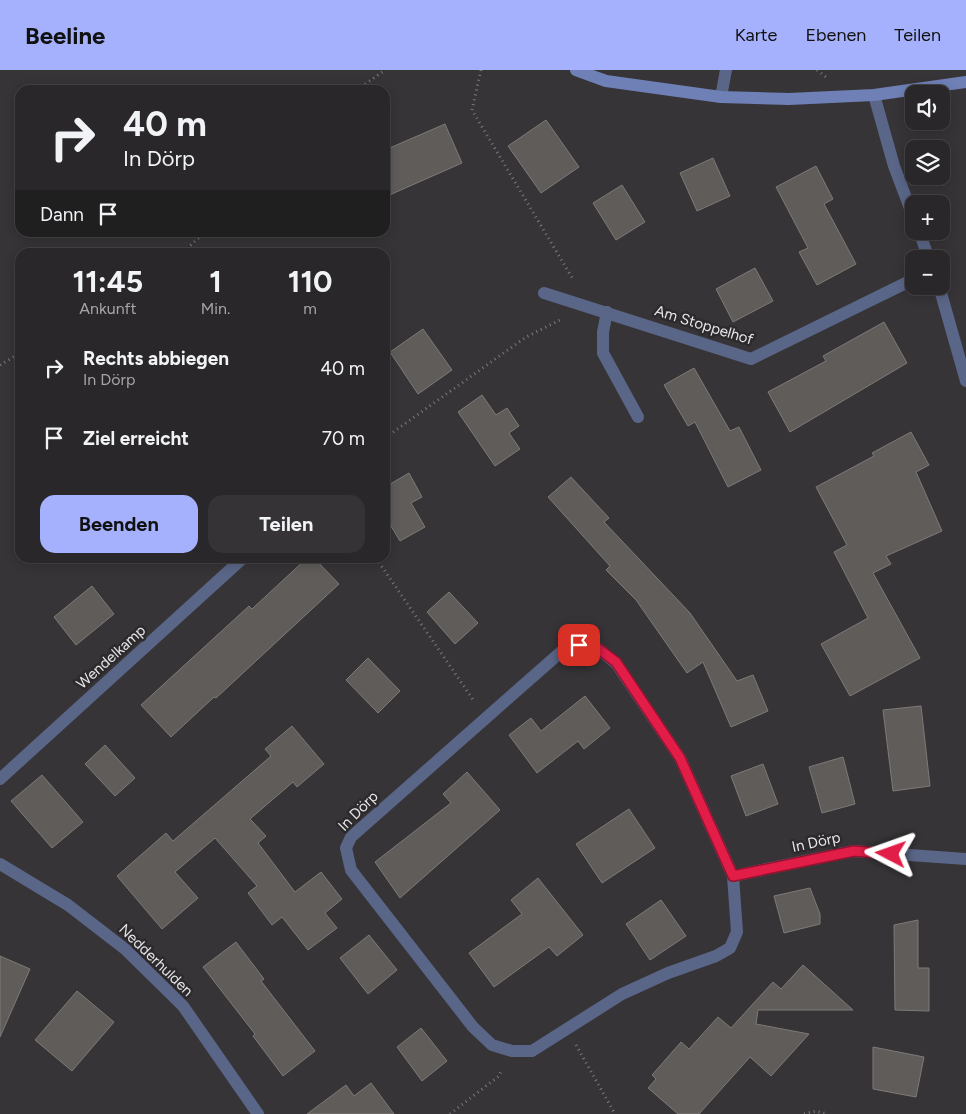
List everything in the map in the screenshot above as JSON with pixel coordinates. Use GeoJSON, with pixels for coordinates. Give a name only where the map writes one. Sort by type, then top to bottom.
{"type":"FeatureCollection","features":[{"type":"Feature","properties":{"kind":"main road"},"geometry":{"type":"LineString","coordinates":[[576,70],[606,81],[721,97],[790,99],[874,95],[966,82]]}},
{"type":"Feature","properties":{"kind":"street"},"geometry":{"type":"LineString","coordinates":[[721,97],[726,70]]}},
{"type":"Feature","properties":{"kind":"street"},"geometry":{"type":"LineString","coordinates":[[874,95],[894,166],[905,195]]}},
{"type":"Feature","properties":{"kind":"street","name":"Am Stoppelhof"},"geometry":{"type":"LineString","coordinates":[[544,293],[751,359],[905,283]]}},
{"type":"Feature","properties":{"kind":"street"},"geometry":{"type":"LineString","coordinates":[[942,295],[966,381]]}},
{"type":"Feature","properties":{"kind":"street"},"geometry":{"type":"LineString","coordinates":[[607,312],[603,332],[603,353],[638,418]]}},
{"type":"Feature","properties":{"kind":"street","name":"Wendelkamp"},"geometry":{"type":"LineString","coordinates":[[0,780],[238,563]]}},
{"type":"Feature","properties":{"kind":"street","name":"In Dörp"},"geometry":{"type":"LineString","coordinates":[[579,645],[596,647],[616,662],[680,758],[733,876],[737,932],[730,948],[716,956],[668,973],[622,994],[532,1051],[512,1051],[492,1045],[474,1027],[351,870],[346,848],[351,837],[485,718],[562,651],[579,645]]}},
{"type":"Feature","properties":{"kind":"street","name":"In Dörp"},"geometry":{"type":"LineString","coordinates":[[733,876],[854,851],[966,858]]}},
{"type":"Feature","properties":{"kind":"street","name":"Nedderhulden"},"geometry":{"type":"LineString","coordinates":[[0,864],[68,905],[125,949],[182,1006],[258,1114]]}},
{"type":"Feature","properties":{"kind":"path"},"geometry":{"type":"LineString","coordinates":[[365,85],[385,70]]}},
{"type":"Feature","properties":{"kind":"path"},"geometry":{"type":"LineString","coordinates":[[390,434],[526,338],[589,306],[472,110],[481,70]]}},
{"type":"Feature","properties":{"kind":"path"},"geometry":{"type":"LineString","coordinates":[[188,248],[200,237]]}},
{"type":"Feature","properties":{"kind":"path"},"geometry":{"type":"LineString","coordinates":[[0,365],[15,356]]}},
{"type":"Feature","properties":{"kind":"path"},"geometry":{"type":"LineString","coordinates":[[379,563],[485,718]]}},
{"type":"Feature","properties":{"kind":"path"},"geometry":{"type":"LineString","coordinates":[[568,1029],[615,1114]]}},
{"type":"Feature","properties":{"kind":"path"},"geometry":{"type":"LineString","coordinates":[[450,1114],[499,1076],[512,1051]]}},
{"type":"Feature","properties":{"kind":"path"},"geometry":{"type":"LineString","coordinates":[[804,1114],[816,1111],[826,1114]]}},
{"type":"Feature","properties":{"kind":"building"},"geometry":{"type":"Polygon","coordinates":[[[546,120],[579,167],[541,193],[508,146],[546,120]]]}},
{"type":"Feature","properties":{"kind":"building"},"geometry":{"type":"Polygon","coordinates":[[[445,124],[462,163],[390,195],[390,148],[445,124]]]}},
{"type":"Feature","properties":{"kind":"building"},"geometry":{"type":"Polygon","coordinates":[[[713,158],[730,196],[697,211],[680,173],[713,158]]]}},
{"type":"Feature","properties":{"kind":"building"},"geometry":{"type":"Polygon","coordinates":[[[816,166],[833,199],[824,204],[856,264],[817,285],[799,252],[808,248],[776,187],[816,166]]]}},
{"type":"Feature","properties":{"kind":"building"},"geometry":{"type":"Polygon","coordinates":[[[622,185],[645,222],[616,240],[593,203],[622,185]]]}},
{"type":"Feature","properties":{"kind":"building"},"geometry":{"type":"Polygon","coordinates":[[[755,268],[773,301],[733,322],[716,289],[755,268]]]}},
{"type":"Feature","properties":{"kind":"building"},"geometry":{"type":"Polygon","coordinates":[[[884,322],[907,363],[790,432],[768,392],[826,361],[823,356],[884,322]]]}},
{"type":"Feature","properties":{"kind":"building"},"geometry":{"type":"Polygon","coordinates":[[[423,329],[452,370],[418,394],[390,352],[423,329]]]}},
{"type":"Feature","properties":{"kind":"building"},"geometry":{"type":"Polygon","coordinates":[[[694,368],[730,431],[739,427],[761,470],[728,487],[695,422],[688,426],[664,385],[694,368]]]}},
{"type":"Feature","properties":{"kind":"building"},"geometry":{"type":"Polygon","coordinates":[[[482,395],[496,415],[507,408],[519,426],[509,433],[520,449],[495,466],[458,412],[482,395]]]}},
{"type":"Feature","properties":{"kind":"building"},"geometry":{"type":"Polygon","coordinates":[[[911,432],[929,465],[916,472],[942,531],[886,556],[891,564],[873,573],[920,658],[850,696],[821,644],[868,618],[834,552],[847,545],[816,487],[874,456],[872,453],[911,432]]]}},
{"type":"Feature","properties":{"kind":"building"},"geometry":{"type":"Polygon","coordinates":[[[409,473],[422,497],[411,503],[425,527],[400,541],[390,524],[390,484],[409,473]]]}},
{"type":"Feature","properties":{"kind":"building"},"geometry":{"type":"Polygon","coordinates":[[[571,477],[609,518],[604,522],[690,613],[737,681],[753,675],[768,711],[731,727],[703,662],[687,673],[636,600],[606,570],[610,566],[548,497],[571,477]]]}},
{"type":"Feature","properties":{"kind":"building"},"geometry":{"type":"Polygon","coordinates":[[[302,563],[319,563],[339,584],[171,737],[141,705],[249,606],[252,609],[302,563]]]}},
{"type":"Feature","properties":{"kind":"building"},"geometry":{"type":"Polygon","coordinates":[[[92,586],[114,614],[76,645],[54,617],[92,586]]]}},
{"type":"Feature","properties":{"kind":"building"},"geometry":{"type":"Polygon","coordinates":[[[449,592],[478,623],[455,644],[427,612],[449,592]]]}},
{"type":"Feature","properties":{"kind":"building"},"geometry":{"type":"Polygon","coordinates":[[[368,658],[400,691],[378,713],[346,680],[368,658]]]}},
{"type":"Feature","properties":{"kind":"building"},"geometry":{"type":"Polygon","coordinates":[[[585,696],[610,728],[584,749],[578,741],[537,773],[509,735],[531,718],[541,731],[585,696]]]}},
{"type":"Feature","properties":{"kind":"building"},"geometry":{"type":"Polygon","coordinates":[[[921,706],[930,786],[893,791],[883,710],[921,706]]]}},
{"type":"Feature","properties":{"kind":"building"},"geometry":{"type":"Polygon","coordinates":[[[292,726],[324,764],[297,787],[293,782],[250,819],[266,836],[258,843],[295,892],[321,872],[342,899],[325,913],[337,928],[308,950],[282,917],[272,925],[248,893],[257,886],[215,838],[175,872],[198,898],[162,929],[117,876],[166,833],[173,841],[271,756],[265,749],[292,726]]]}},
{"type":"Feature","properties":{"kind":"building"},"geometry":{"type":"Polygon","coordinates":[[[105,745],[135,778],[115,796],[85,764],[105,745]]]}},
{"type":"Feature","properties":{"kind":"building"},"geometry":{"type":"Polygon","coordinates":[[[843,757],[855,804],[822,813],[809,767],[843,757]]]}},
{"type":"Feature","properties":{"kind":"building"},"geometry":{"type":"Polygon","coordinates":[[[763,764],[778,804],[746,816],[731,776],[763,764]]]}},
{"type":"Feature","properties":{"kind":"building"},"geometry":{"type":"Polygon","coordinates":[[[467,772],[500,810],[400,898],[375,862],[451,803],[443,794],[467,772]]]}},
{"type":"Feature","properties":{"kind":"building"},"geometry":{"type":"Polygon","coordinates":[[[42,775],[83,822],[52,848],[11,801],[42,775]]]}},
{"type":"Feature","properties":{"kind":"building"},"geometry":{"type":"Polygon","coordinates":[[[629,809],[655,848],[602,883],[576,844],[629,809]]]}},
{"type":"Feature","properties":{"kind":"building"},"geometry":{"type":"Polygon","coordinates":[[[538,878],[583,935],[557,956],[549,947],[494,987],[469,953],[522,914],[511,900],[538,878]]]}},
{"type":"Feature","properties":{"kind":"building"},"geometry":{"type":"Polygon","coordinates":[[[810,888],[820,914],[820,924],[784,933],[774,896],[810,888]]]}},
{"type":"Feature","properties":{"kind":"building"},"geometry":{"type":"Polygon","coordinates":[[[661,900],[686,936],[650,960],[626,924],[661,900]]]}},
{"type":"Feature","properties":{"kind":"building"},"geometry":{"type":"Polygon","coordinates":[[[918,920],[918,968],[929,968],[929,1011],[895,1010],[894,925],[918,920]]]}},
{"type":"Feature","properties":{"kind":"building"},"geometry":{"type":"Polygon","coordinates":[[[369,935],[397,970],[368,994],[340,958],[369,935]]]}},
{"type":"Feature","properties":{"kind":"building"},"geometry":{"type":"Polygon","coordinates":[[[236,942],[264,979],[261,981],[315,1051],[283,1076],[253,1036],[255,1034],[203,967],[236,942]]]}},
{"type":"Feature","properties":{"kind":"building"},"geometry":{"type":"Polygon","coordinates":[[[0,956],[30,969],[0,1037],[0,956]]]}},
{"type":"Feature","properties":{"kind":"building"},"geometry":{"type":"Polygon","coordinates":[[[803,965],[853,1010],[758,1010],[756,1024],[809,1034],[771,1076],[750,1057],[699,1114],[678,1114],[648,1088],[656,1079],[652,1075],[681,1042],[689,1049],[718,1017],[731,1028],[773,982],[781,989],[803,965]]]}},
{"type":"Feature","properties":{"kind":"building"},"geometry":{"type":"Polygon","coordinates":[[[77,991],[114,1022],[72,1071],[35,1040],[77,991]]]}},
{"type":"Feature","properties":{"kind":"building"},"geometry":{"type":"Polygon","coordinates":[[[421,1028],[447,1061],[422,1081],[397,1047],[421,1028]]]}},
{"type":"Feature","properties":{"kind":"building"},"geometry":{"type":"Polygon","coordinates":[[[873,1047],[924,1057],[916,1097],[873,1089],[873,1047]]]}},
{"type":"Feature","properties":{"kind":"building"},"geometry":{"type":"Polygon","coordinates":[[[371,1083],[394,1114],[307,1114],[346,1085],[354,1096],[371,1083]]]}},
{"type":"Feature","properties":{"kind":"route"},"geometry":{"type":"LineString","coordinates":[[579,645],[596,647],[616,662],[680,758],[714,830],[733,876],[854,851],[891,854]]}}]}
